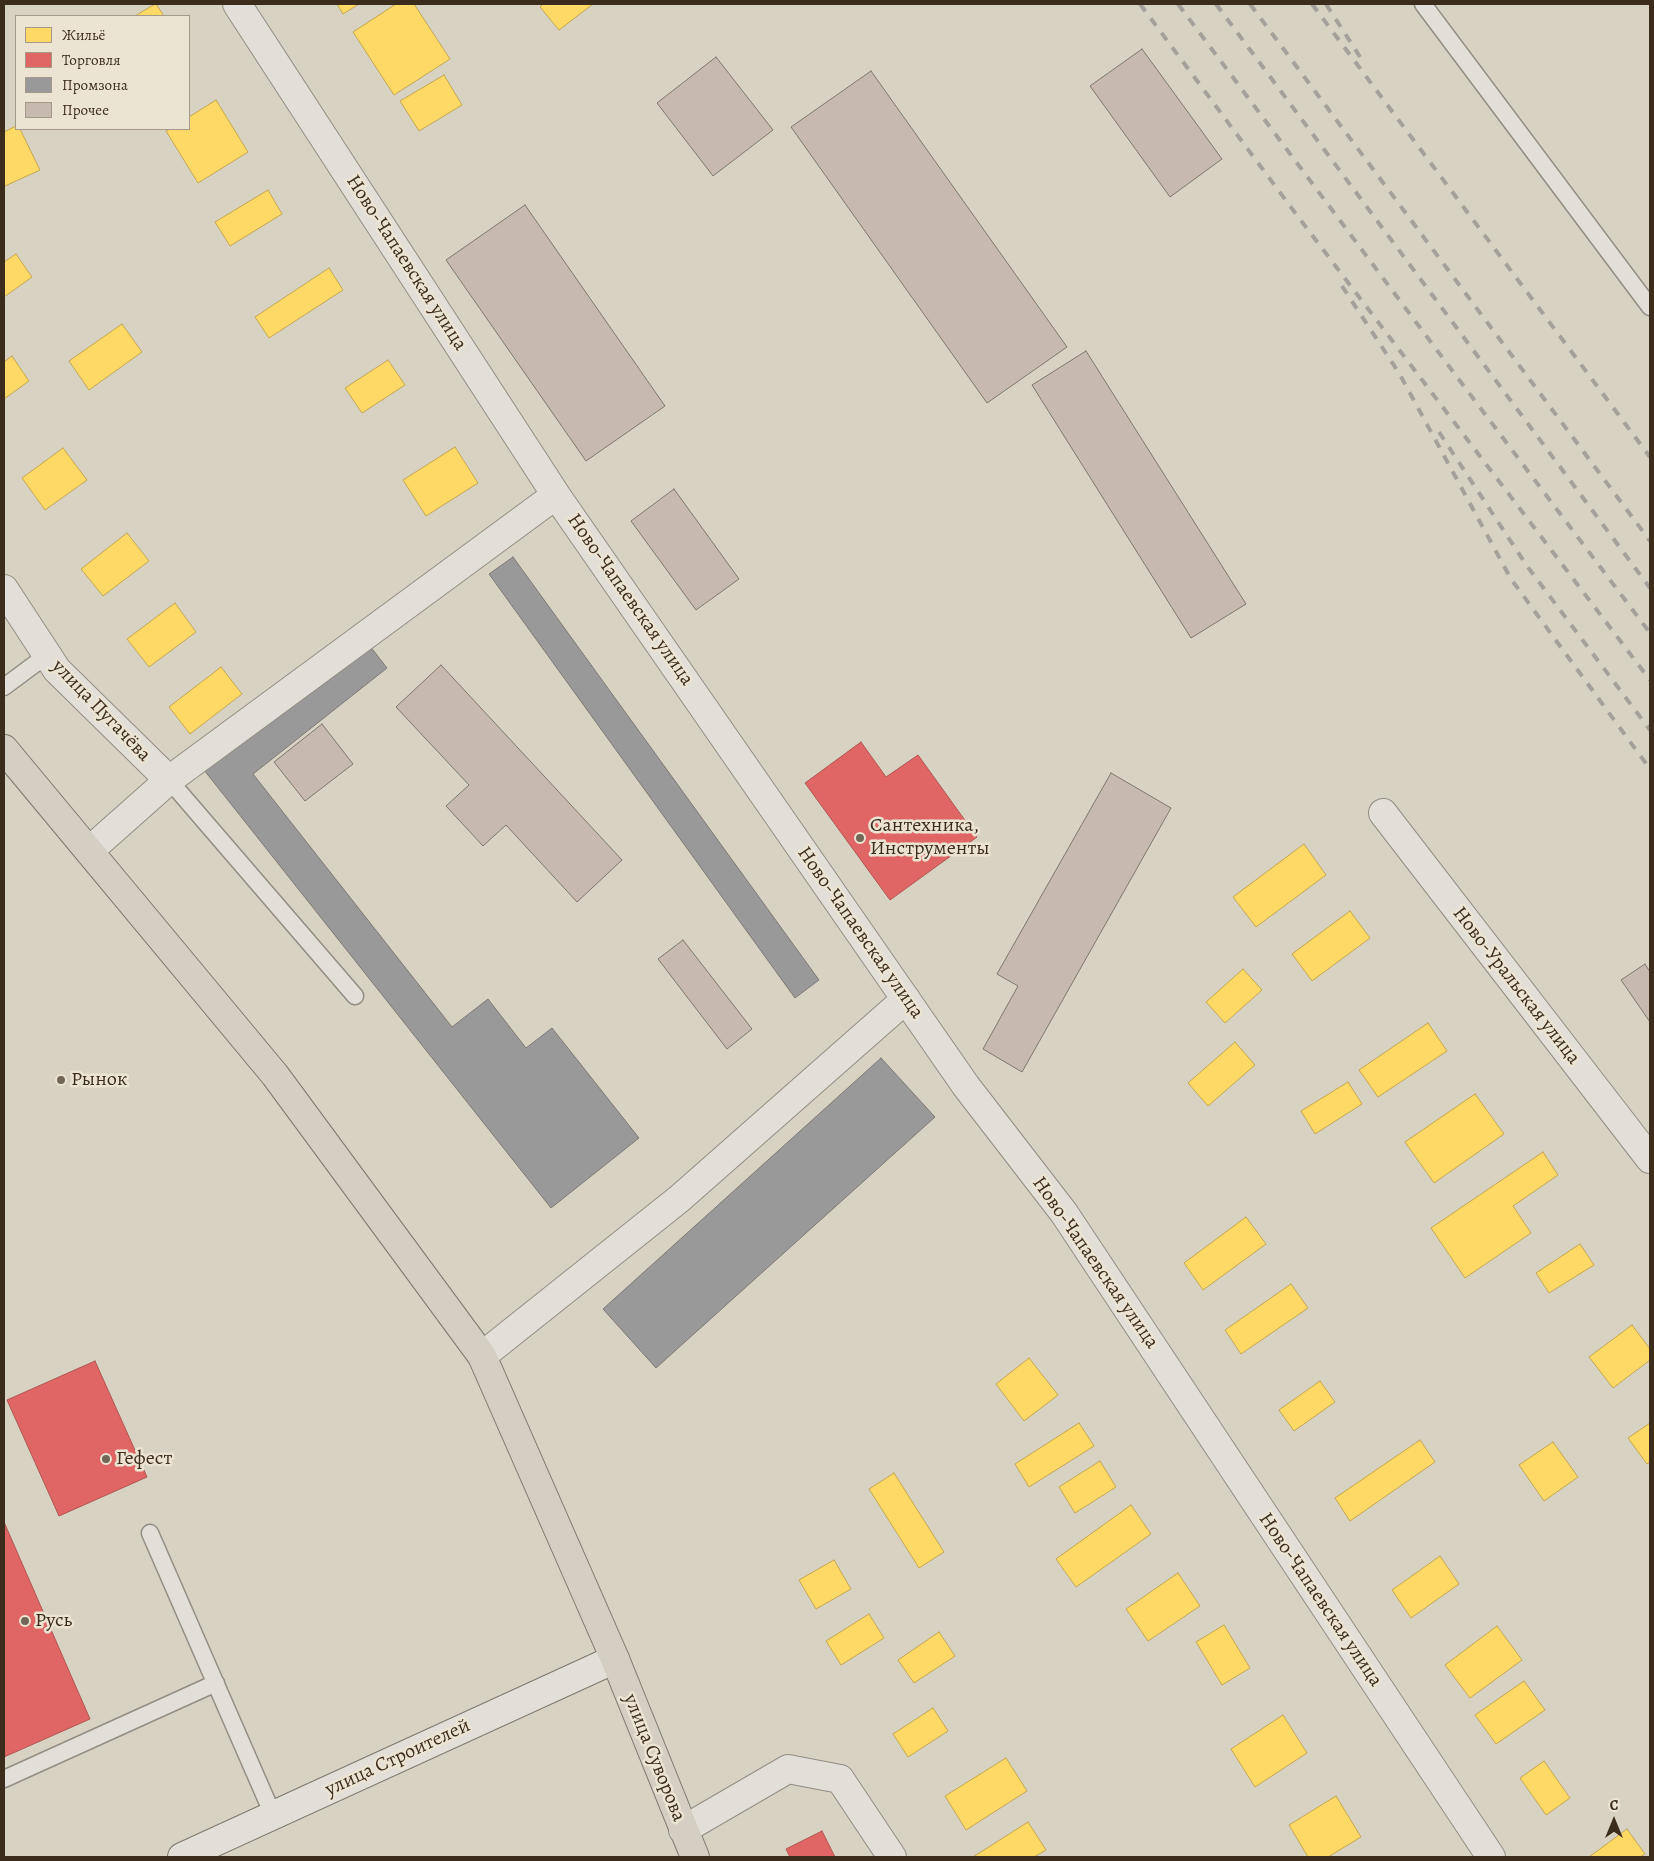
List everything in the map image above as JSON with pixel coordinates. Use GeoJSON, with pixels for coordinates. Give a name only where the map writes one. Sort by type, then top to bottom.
{"type":"FeatureCollection","features":[{"type":"Feature","properties":{"kind":"main road","name":"улица Суворова"},"geometry":{"type":"LineString","coordinates":[[4,749],[275,1075],[482,1356],[614,1659],[695,1857]]}},
{"type":"Feature","properties":{"kind":"street","name":"Ново-Чапаевская улица"},"geometry":{"type":"LineString","coordinates":[[237,4],[556,495],[966,1086],[1064,1213],[1491,1857]]}},
{"type":"Feature","properties":{"kind":"street"},"geometry":{"type":"LineString","coordinates":[[89,851],[169,780],[556,495]]}},
{"type":"Feature","properties":{"kind":"street","name":"улица Пугачёва"},"geometry":{"type":"LineString","coordinates":[[4,589],[57,670],[169,780]]}},
{"type":"Feature","properties":{"kind":"street","name":"Ново-Уральская улица"},"geometry":{"type":"LineString","coordinates":[[1382,813],[1650,1159]]}},
{"type":"Feature","properties":{"kind":"street"},"geometry":{"type":"LineString","coordinates":[[482,1356],[679,1199],[906,999]]}},
{"type":"Feature","properties":{"kind":"street","name":"улица Строителей"},"geometry":{"type":"LineString","coordinates":[[182,1857],[614,1659]]}},
{"type":"Feature","properties":{"kind":"street"},"geometry":{"type":"LineString","coordinates":[[683,1830],[788,1769],[840,1779],[892,1857]]}},
{"type":"Feature","properties":{"kind":"lane"},"geometry":{"type":"LineString","coordinates":[[1423,4],[1650,308]]}},
{"type":"Feature","properties":{"kind":"lane"},"geometry":{"type":"LineString","coordinates":[[4,687],[47,655]]}},
{"type":"Feature","properties":{"kind":"lane"},"geometry":{"type":"LineString","coordinates":[[169,780],[355,996]]}},
{"type":"Feature","properties":{"kind":"lane"},"geometry":{"type":"LineString","coordinates":[[150,1533],[273,1815]]}},
{"type":"Feature","properties":{"kind":"lane"},"geometry":{"type":"LineString","coordinates":[[4,1779],[216,1684]]}},
{"type":"Feature","properties":{"kind":"building: Жильё"},"geometry":{"type":"Polygon","coordinates":[[[155,4],[163,15],[137,15],[155,4]]]}},
{"type":"Feature","properties":{"kind":"building: Жильё"},"geometry":{"type":"Polygon","coordinates":[[[337,4],[359,4],[343,14],[337,4]]]}},
{"type":"Feature","properties":{"kind":"building: Жильё"},"geometry":{"type":"Polygon","coordinates":[[[396,4],[414,4],[450,59],[394,95],[353,32],[396,4]]]}},
{"type":"Feature","properties":{"kind":"building: Жильё"},"geometry":{"type":"Polygon","coordinates":[[[543,4],[593,4],[559,30],[540,7],[543,4]]]}},
{"type":"Feature","properties":{"kind":"building: Жильё"},"geometry":{"type":"Polygon","coordinates":[[[444,75],[462,105],[419,131],[400,101],[444,75]]]}},
{"type":"Feature","properties":{"kind":"building: Жильё"},"geometry":{"type":"Polygon","coordinates":[[[216,100],[248,152],[198,183],[166,131],[190,130],[190,116],[216,100]]]}},
{"type":"Feature","properties":{"kind":"building: Жильё"},"geometry":{"type":"Polygon","coordinates":[[[15,126],[15,130],[20,130],[40,170],[5,186],[4,183],[4,132],[15,126]]]}},
{"type":"Feature","properties":{"kind":"building: Жильё"},"geometry":{"type":"Polygon","coordinates":[[[268,190],[282,214],[230,246],[215,222],[268,190]]]}},
{"type":"Feature","properties":{"kind":"building: Жильё"},"geometry":{"type":"Polygon","coordinates":[[[16,254],[32,277],[4,297],[4,262],[16,254]]]}},
{"type":"Feature","properties":{"kind":"building: Жильё"},"geometry":{"type":"Polygon","coordinates":[[[329,268],[343,290],[269,338],[255,317],[329,268]]]}},
{"type":"Feature","properties":{"kind":"building: Жильё"},"geometry":{"type":"Polygon","coordinates":[[[122,324],[142,352],[89,390],[69,361],[122,324]]]}},
{"type":"Feature","properties":{"kind":"building: Жильё"},"geometry":{"type":"Polygon","coordinates":[[[12,356],[29,381],[4,399],[4,362],[12,356]]]}},
{"type":"Feature","properties":{"kind":"building: Жильё"},"geometry":{"type":"Polygon","coordinates":[[[388,360],[405,385],[362,413],[345,388],[388,360]]]}},
{"type":"Feature","properties":{"kind":"building: Жильё"},"geometry":{"type":"Polygon","coordinates":[[[455,447],[478,483],[426,516],[403,480],[455,447]]]}},
{"type":"Feature","properties":{"kind":"building: Жильё"},"geometry":{"type":"Polygon","coordinates":[[[63,448],[87,480],[45,510],[22,478],[63,448]]]}},
{"type":"Feature","properties":{"kind":"building: Жильё"},"geometry":{"type":"Polygon","coordinates":[[[127,533],[149,561],[103,596],[81,569],[127,533]]]}},
{"type":"Feature","properties":{"kind":"building: Жильё"},"geometry":{"type":"Polygon","coordinates":[[[175,603],[196,632],[149,667],[127,639],[175,603]]]}},
{"type":"Feature","properties":{"kind":"building: Жильё"},"geometry":{"type":"Polygon","coordinates":[[[221,667],[242,694],[190,734],[169,707],[221,667]]]}},
{"type":"Feature","properties":{"kind":"building: Жильё"},"geometry":{"type":"Polygon","coordinates":[[[1304,844],[1326,875],[1256,927],[1233,897],[1304,844]]]}},
{"type":"Feature","properties":{"kind":"building: Жильё"},"geometry":{"type":"Polygon","coordinates":[[[1350,911],[1370,938],[1312,981],[1292,954],[1350,911]]]}},
{"type":"Feature","properties":{"kind":"building: Жильё"},"geometry":{"type":"Polygon","coordinates":[[[1243,969],[1262,990],[1225,1023],[1206,1002],[1243,969]]]}},
{"type":"Feature","properties":{"kind":"building: Жильё"},"geometry":{"type":"Polygon","coordinates":[[[1428,1023],[1447,1051],[1378,1097],[1359,1070],[1428,1023]]]}},
{"type":"Feature","properties":{"kind":"building: Жильё"},"geometry":{"type":"Polygon","coordinates":[[[1235,1042],[1255,1065],[1208,1106],[1188,1083],[1235,1042]]]}},
{"type":"Feature","properties":{"kind":"building: Жильё"},"geometry":{"type":"Polygon","coordinates":[[[1348,1082],[1362,1104],[1315,1134],[1301,1111],[1348,1082]]]}},
{"type":"Feature","properties":{"kind":"building: Жильё"},"geometry":{"type":"Polygon","coordinates":[[[1475,1094],[1504,1134],[1434,1183],[1405,1142],[1475,1094]]]}},
{"type":"Feature","properties":{"kind":"building: Жильё"},"geometry":{"type":"Polygon","coordinates":[[[1543,1152],[1558,1175],[1513,1206],[1531,1233],[1465,1278],[1431,1228],[1543,1152]]]}},
{"type":"Feature","properties":{"kind":"building: Жильё"},"geometry":{"type":"Polygon","coordinates":[[[1246,1217],[1266,1244],[1203,1290],[1184,1263],[1246,1217]]]}},
{"type":"Feature","properties":{"kind":"building: Жильё"},"geometry":{"type":"Polygon","coordinates":[[[1580,1244],[1594,1265],[1549,1293],[1536,1273],[1580,1244]]]}},
{"type":"Feature","properties":{"kind":"building: Жильё"},"geometry":{"type":"Polygon","coordinates":[[[1291,1284],[1308,1308],[1241,1354],[1225,1330],[1291,1284]]]}},
{"type":"Feature","properties":{"kind":"building: Жильё"},"geometry":{"type":"Polygon","coordinates":[[[1632,1325],[1650,1349],[1650,1360],[1613,1388],[1589,1357],[1632,1325]]]}},
{"type":"Feature","properties":{"kind":"building: Жильё"},"geometry":{"type":"Polygon","coordinates":[[[1029,1358],[1058,1395],[1024,1421],[996,1384],[1029,1358]]]}},
{"type":"Feature","properties":{"kind":"building: Жильё"},"geometry":{"type":"Polygon","coordinates":[[[1320,1381],[1335,1402],[1294,1431],[1279,1410],[1320,1381]]]}},
{"type":"Feature","properties":{"kind":"building: Жильё"},"geometry":{"type":"Polygon","coordinates":[[[1079,1423],[1094,1446],[1029,1487],[1015,1464],[1079,1423]]]}},
{"type":"Feature","properties":{"kind":"building: Жильё"},"geometry":{"type":"Polygon","coordinates":[[[1650,1423],[1650,1462],[1647,1464],[1628,1438],[1650,1423]]]}},
{"type":"Feature","properties":{"kind":"building: Жильё"},"geometry":{"type":"Polygon","coordinates":[[[1420,1440],[1435,1462],[1350,1521],[1335,1498],[1420,1440]]]}},
{"type":"Feature","properties":{"kind":"building: Жильё"},"geometry":{"type":"Polygon","coordinates":[[[1553,1442],[1578,1477],[1544,1501],[1519,1465],[1553,1442]]]}},
{"type":"Feature","properties":{"kind":"building: Жильё"},"geometry":{"type":"Polygon","coordinates":[[[1100,1461],[1116,1487],[1075,1513],[1059,1487],[1100,1461]]]}},
{"type":"Feature","properties":{"kind":"building: Жильё"},"geometry":{"type":"Polygon","coordinates":[[[894,1473],[944,1552],[919,1568],[869,1489],[894,1473]]]}},
{"type":"Feature","properties":{"kind":"building: Жильё"},"geometry":{"type":"Polygon","coordinates":[[[1131,1505],[1151,1534],[1076,1587],[1056,1559],[1131,1505]]]}},
{"type":"Feature","properties":{"kind":"building: Жильё"},"geometry":{"type":"Polygon","coordinates":[[[1440,1556],[1459,1584],[1411,1618],[1392,1590],[1440,1556]]]}},
{"type":"Feature","properties":{"kind":"building: Жильё"},"geometry":{"type":"Polygon","coordinates":[[[834,1560],[851,1589],[816,1609],[799,1580],[834,1560]]]}},
{"type":"Feature","properties":{"kind":"building: Жильё"},"geometry":{"type":"Polygon","coordinates":[[[1178,1573],[1200,1606],[1148,1641],[1126,1609],[1178,1573]]]}},
{"type":"Feature","properties":{"kind":"building: Жильё"},"geometry":{"type":"Polygon","coordinates":[[[869,1614],[884,1638],[841,1665],[826,1641],[869,1614]]]}},
{"type":"Feature","properties":{"kind":"building: Жильё"},"geometry":{"type":"Polygon","coordinates":[[[1224,1625],[1250,1668],[1222,1685],[1196,1642],[1224,1625]]]}},
{"type":"Feature","properties":{"kind":"building: Жильё"},"geometry":{"type":"Polygon","coordinates":[[[1497,1626],[1522,1660],[1470,1698],[1445,1665],[1497,1626]]]}},
{"type":"Feature","properties":{"kind":"building: Жильё"},"geometry":{"type":"Polygon","coordinates":[[[939,1632],[955,1656],[914,1683],[898,1660],[939,1632]]]}},
{"type":"Feature","properties":{"kind":"building: Жильё"},"geometry":{"type":"Polygon","coordinates":[[[1524,1681],[1545,1710],[1496,1744],[1475,1715],[1524,1681]]]}},
{"type":"Feature","properties":{"kind":"building: Жильё"},"geometry":{"type":"Polygon","coordinates":[[[933,1708],[948,1731],[908,1757],[893,1734],[933,1708]]]}},
{"type":"Feature","properties":{"kind":"building: Жильё"},"geometry":{"type":"Polygon","coordinates":[[[1283,1715],[1307,1753],[1255,1787],[1231,1749],[1283,1715]]]}},
{"type":"Feature","properties":{"kind":"building: Жильё"},"geometry":{"type":"Polygon","coordinates":[[[1006,1758],[1027,1791],[966,1830],[945,1796],[1006,1758]]]}},
{"type":"Feature","properties":{"kind":"building: Жильё"},"geometry":{"type":"Polygon","coordinates":[[[1544,1761],[1570,1798],[1546,1815],[1520,1778],[1544,1761]]]}},
{"type":"Feature","properties":{"kind":"building: Жильё"},"geometry":{"type":"Polygon","coordinates":[[[1336,1796],[1361,1837],[1328,1857],[1308,1857],[1289,1825],[1336,1796]]]}},
{"type":"Feature","properties":{"kind":"building: Жильё"},"geometry":{"type":"Polygon","coordinates":[[[1028,1822],[1046,1850],[1034,1857],[973,1857],[1028,1822]]]}},
{"type":"Feature","properties":{"kind":"building: Жильё"},"geometry":{"type":"Polygon","coordinates":[[[1627,1829],[1645,1854],[1640,1857],[1589,1857],[1627,1829]]]}},
{"type":"Feature","properties":{"kind":"building: Торговля"},"geometry":{"type":"Polygon","coordinates":[[[861,742],[886,777],[918,755],[977,837],[890,900],[805,783],[861,742]]]}},
{"type":"Feature","properties":{"kind":"building: Торговля"},"geometry":{"type":"Polygon","coordinates":[[[95,1361],[147,1477],[59,1516],[7,1400],[95,1361]]]}},
{"type":"Feature","properties":{"kind":"building: Торговля","name":"Русь"},"geometry":{"type":"Polygon","coordinates":[[[4,1522],[90,1719],[4,1757],[4,1522]]]}},
{"type":"Feature","properties":{"kind":"building: Торговля"},"geometry":{"type":"Polygon","coordinates":[[[822,1831],[835,1857],[790,1857],[786,1849],[822,1831]]]}},
{"type":"Feature","properties":{"kind":"building: Промзона"},"geometry":{"type":"Polygon","coordinates":[[[513,557],[819,980],[795,998],[489,574],[513,557]]]}},
{"type":"Feature","properties":{"kind":"building: Промзона"},"geometry":{"type":"Polygon","coordinates":[[[366,641],[387,668],[253,774],[452,1027],[488,999],[526,1048],[552,1028],[639,1138],[551,1208],[204,770],[366,641]]]}},
{"type":"Feature","properties":{"kind":"building: Промзона"},"geometry":{"type":"Polygon","coordinates":[[[881,1058],[935,1117],[656,1368],[603,1309],[881,1058]]]}},
{"type":"Feature","properties":{"kind":"building: Прочее"},"geometry":{"type":"Polygon","coordinates":[[[1142,49],[1222,159],[1170,197],[1090,86],[1142,49]]]}},
{"type":"Feature","properties":{"kind":"building: Прочее"},"geometry":{"type":"Polygon","coordinates":[[[716,57],[773,130],[713,176],[657,103],[716,57]]]}},
{"type":"Feature","properties":{"kind":"building: Прочее"},"geometry":{"type":"Polygon","coordinates":[[[871,71],[1067,347],[987,403],[791,127],[871,71]]]}},
{"type":"Feature","properties":{"kind":"building: Прочее"},"geometry":{"type":"Polygon","coordinates":[[[525,205],[665,406],[586,461],[446,260],[525,205]]]}},
{"type":"Feature","properties":{"kind":"building: Прочее"},"geometry":{"type":"Polygon","coordinates":[[[1086,351],[1246,604],[1191,638],[1032,385],[1086,351]]]}},
{"type":"Feature","properties":{"kind":"building: Прочее"},"geometry":{"type":"Polygon","coordinates":[[[674,489],[739,579],[696,610],[631,521],[674,489]]]}},
{"type":"Feature","properties":{"kind":"building: Прочее"},"geometry":{"type":"Polygon","coordinates":[[[441,665],[622,860],[577,902],[506,825],[483,846],[446,806],[469,785],[396,707],[441,665]]]}},
{"type":"Feature","properties":{"kind":"building: Прочее"},"geometry":{"type":"Polygon","coordinates":[[[322,724],[353,764],[305,801],[274,762],[322,724]]]}},
{"type":"Feature","properties":{"kind":"building: Прочее"},"geometry":{"type":"Polygon","coordinates":[[[1111,773],[1171,808],[1022,1072],[983,1049],[1018,986],[997,974],[1111,773]]]}},
{"type":"Feature","properties":{"kind":"building: Прочее"},"geometry":{"type":"Polygon","coordinates":[[[683,940],[752,1029],[727,1049],[658,959],[683,940]]]}},
{"type":"Feature","properties":{"kind":"building: Прочее"},"geometry":{"type":"Polygon","coordinates":[[[1645,964],[1650,972],[1650,1022],[1621,980],[1645,964]]]}},
{"type":"Feature","properties":{"kind":"railway"},"geometry":{"type":"LineString","coordinates":[[1140,4],[1293,210],[1650,680]]}},
{"type":"Feature","properties":{"kind":"railway"},"geometry":{"type":"LineString","coordinates":[[1178,4],[1650,633]]}},
{"type":"Feature","properties":{"kind":"railway"},"geometry":{"type":"LineString","coordinates":[[1216,4],[1650,588]]}},
{"type":"Feature","properties":{"kind":"railway"},"geometry":{"type":"LineString","coordinates":[[1250,4],[1650,541]]}},
{"type":"Feature","properties":{"kind":"railway"},"geometry":{"type":"LineString","coordinates":[[1312,4],[1650,457]]}},
{"type":"Feature","properties":{"kind":"railway"},"geometry":{"type":"LineString","coordinates":[[1326,4],[1362,60]]}},
{"type":"Feature","properties":{"kind":"railway"},"geometry":{"type":"LineString","coordinates":[[1342,286],[1399,373],[1511,579],[1650,769]]}},
{"type":"Feature","properties":{"kind":"railway"},"geometry":{"type":"LineString","coordinates":[[1439,432],[1527,566],[1650,730]]}},
{"type":"Feature","properties":{"kind":"place","name":"Сантехника, Инструменты"},"geometry":{"type":"Point","coordinates":[860,838]}},
{"type":"Feature","properties":{"kind":"place","name":"Рынок"},"geometry":{"type":"Point","coordinates":[61,1080]}},
{"type":"Feature","properties":{"kind":"place","name":"Гефест"},"geometry":{"type":"Point","coordinates":[106,1459]}},
{"type":"Feature","properties":{"kind":"place","name":"Русь"},"geometry":{"type":"Point","coordinates":[25,1621]}}]}
